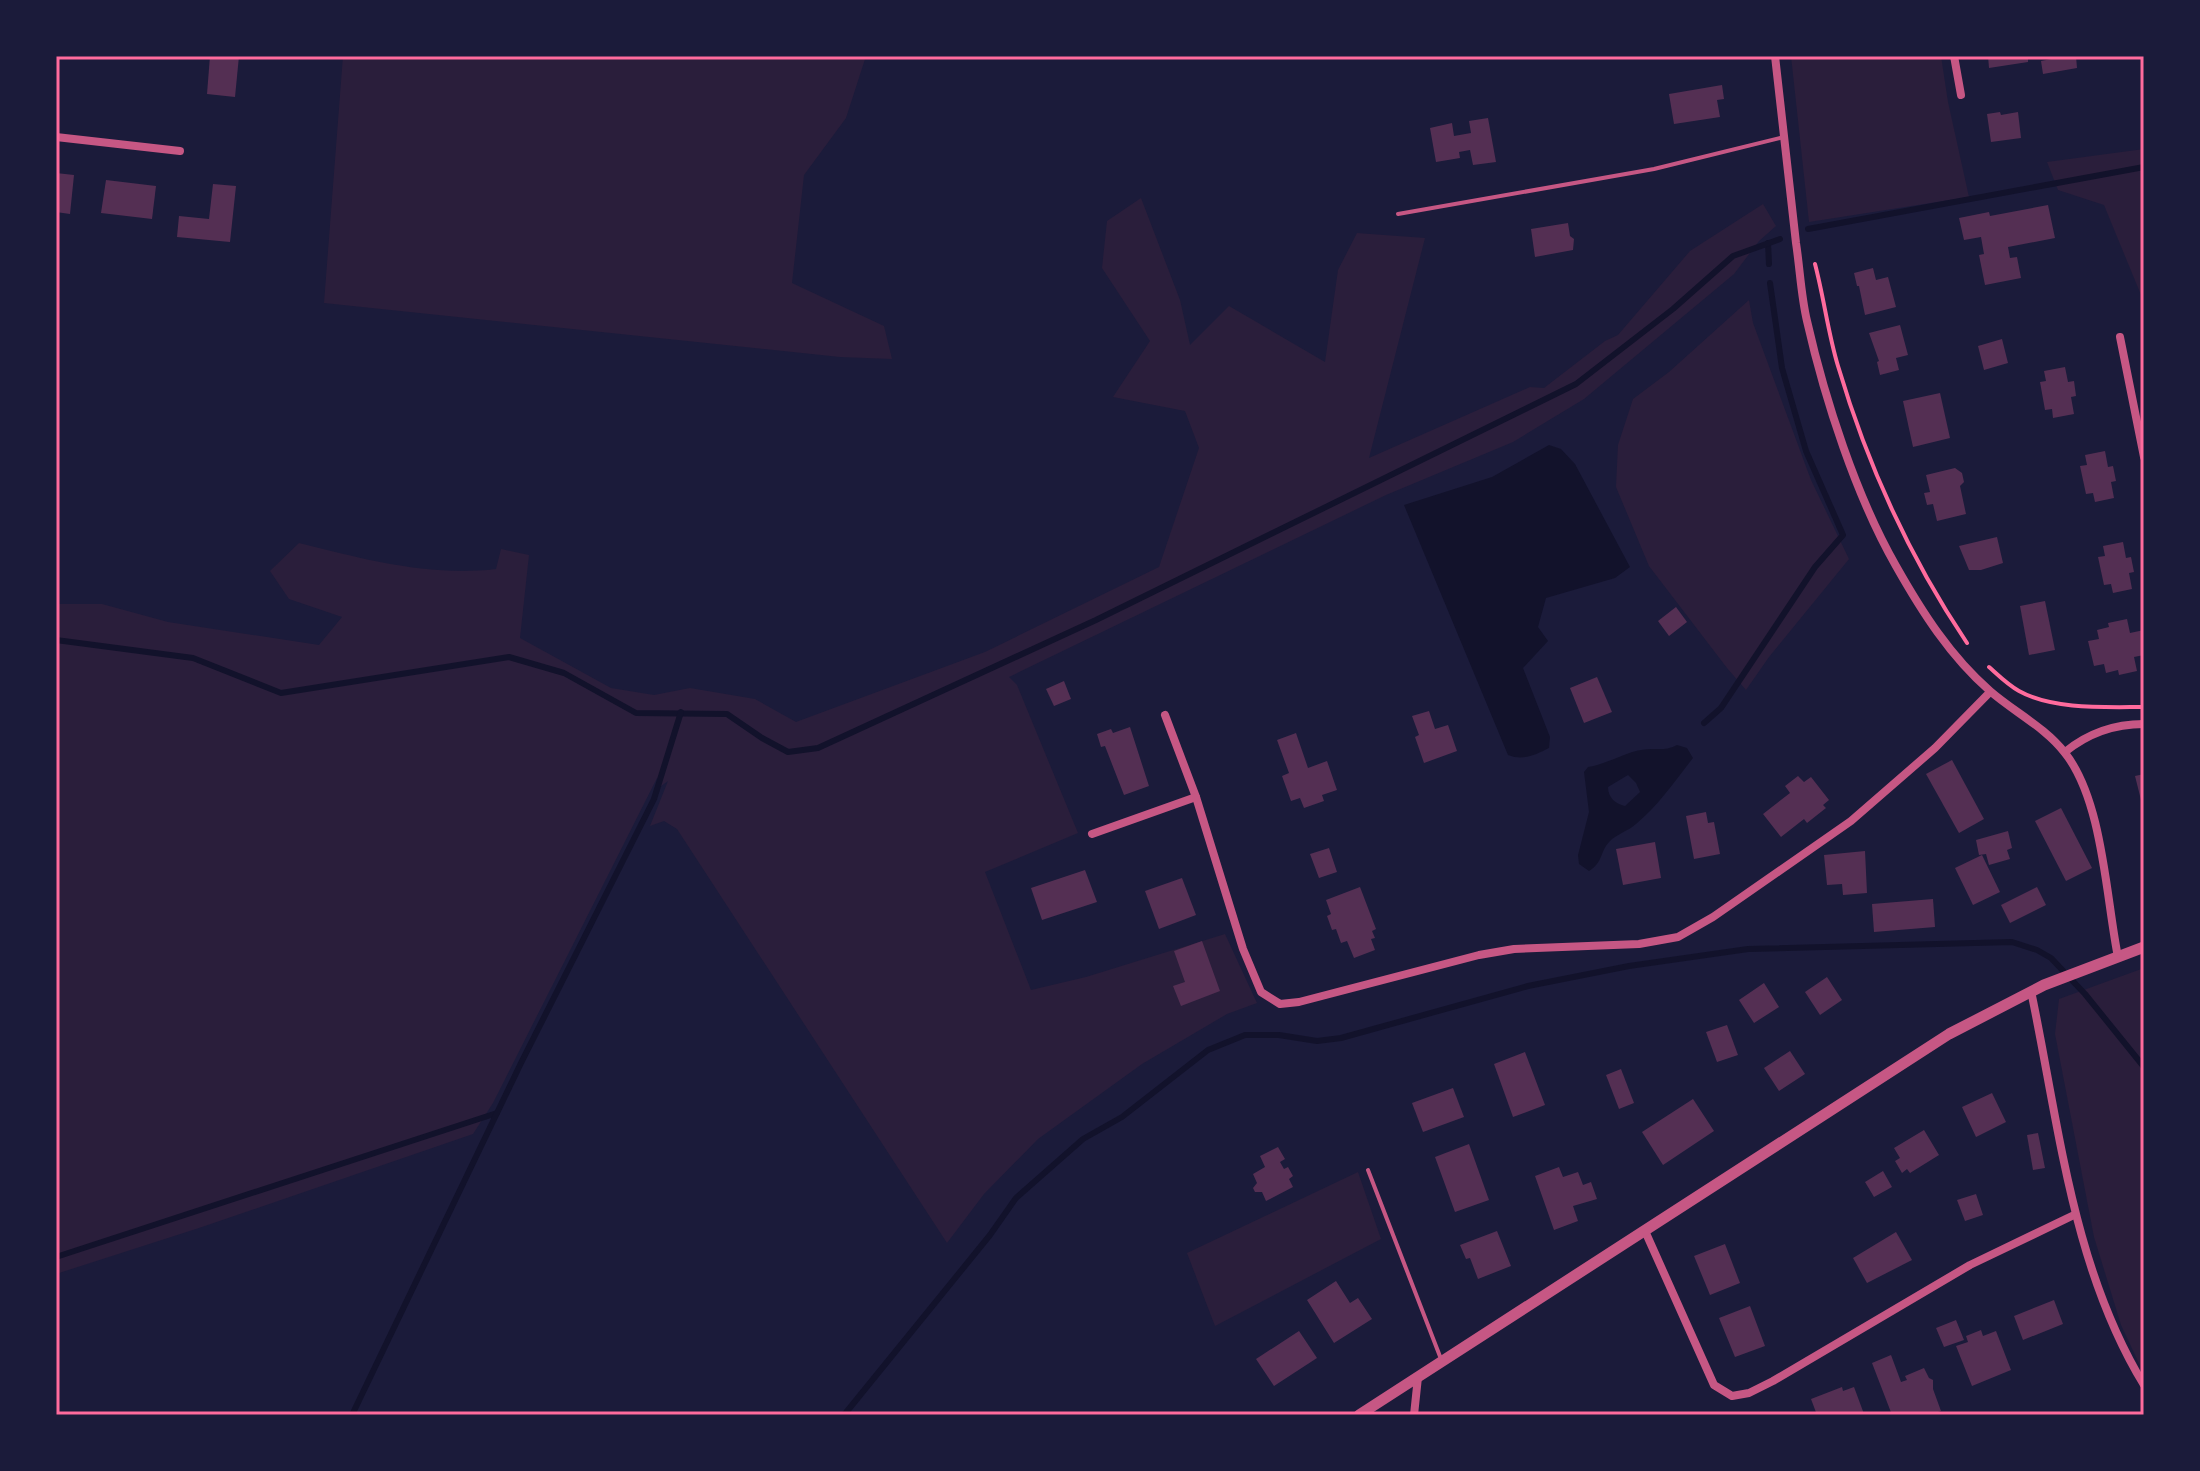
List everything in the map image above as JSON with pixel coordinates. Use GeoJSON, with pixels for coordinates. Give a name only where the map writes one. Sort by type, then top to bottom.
{"type":"FeatureCollection","features":[{"type":"Feature","properties":{"kind":"street"},"geometry":{"type":"LineString","coordinates":[[1775,56],[1806,319],[1824,386],[1857,481],[1894,563],[1928,622],[1955,658],[1990,692],[2034,724],[2065,752],[2079,777],[2088,800],[2103,862],[2118,957]]}},
{"type":"Feature","properties":{"kind":"street"},"geometry":{"type":"LineString","coordinates":[[1954,56],[1961,95]]}},
{"type":"Feature","properties":{"kind":"street"},"geometry":{"type":"LineString","coordinates":[[56,137],[180,151]]}},
{"type":"Feature","properties":{"kind":"street"},"geometry":{"type":"LineString","coordinates":[[2120,337],[2144,457]]}},
{"type":"Feature","properties":{"kind":"street"},"geometry":{"type":"LineString","coordinates":[[1165,715],[1196,797],[1243,949],[1261,992],[1280,1004],[1299,1002],[1479,955],[1514,949],[1639,944],[1678,937],[1713,917],[1851,821],[1935,748],[1990,692]]}},
{"type":"Feature","properties":{"kind":"street"},"geometry":{"type":"LineString","coordinates":[[2065,752],[2081,739],[2126,724],[2144,724]]}},
{"type":"Feature","properties":{"kind":"street"},"geometry":{"type":"LineString","coordinates":[[1092,834],[1196,797]]}},
{"type":"Feature","properties":{"kind":"street"},"geometry":{"type":"LineString","coordinates":[[1359,1415],[1949,1034],[2044,985],[2144,947]]}},
{"type":"Feature","properties":{"kind":"street"},"geometry":{"type":"LineString","coordinates":[[2031,991],[2074,1215],[2113,1327],[2144,1385]]}},
{"type":"Feature","properties":{"kind":"street"},"geometry":{"type":"LineString","coordinates":[[1645,1231],[1714,1385],[1732,1396],[1749,1393],[1773,1381],[1970,1265],[2074,1215]]}},
{"type":"Feature","properties":{"kind":"street"},"geometry":{"type":"LineString","coordinates":[[1414,1415],[1418,1377]]}},
{"type":"Feature","properties":{"kind":"lane"},"geometry":{"type":"LineString","coordinates":[[1398,214],[1654,169],[1784,137]]}},
{"type":"Feature","properties":{"kind":"lane"},"geometry":{"type":"LineString","coordinates":[[1368,1170],[1442,1361]]}},
{"type":"Feature","properties":{"kind":"path"},"geometry":{"type":"LineString","coordinates":[[1814,262],[1838,365],[1883,491],[1917,564],[1969,647]]}},
{"type":"Feature","properties":{"kind":"path"},"geometry":{"type":"LineString","coordinates":[[1979,658],[2020,692],[2075,706],[2144,707]]}},
{"type":"Feature","properties":{"kind":"shaded area"},"geometry":{"type":"Polygon","coordinates":[[[343,56],[866,56],[846,118],[804,175],[792,283],[884,326],[892,359],[840,357],[324,303],[343,56]]]}},
{"type":"Feature","properties":{"kind":"shaded area"},"geometry":{"type":"Polygon","coordinates":[[[1791,56],[1941,56],[1969,197],[1809,222],[1791,56]]]}},
{"type":"Feature","properties":{"kind":"shaded area"},"geometry":{"type":"Polygon","coordinates":[[[2144,149],[2144,294],[2141,295],[2104,205],[2058,190],[2047,162],[2144,149]]]}},
{"type":"Feature","properties":{"kind":"shaded area"},"geometry":{"type":"Polygon","coordinates":[[[1141,198],[1180,300],[1190,345],[1229,306],[1325,362],[1338,270],[1357,233],[1425,238],[1369,458],[1530,387],[1544,388],[1605,341],[1618,335],[1690,251],[1763,204],[1776,226],[1759,241],[1734,274],[1584,399],[1513,442],[1386,495],[1009,677],[1017,685],[1078,833],[985,872],[1031,990],[1086,977],[1225,934],[1257,1003],[1227,1014],[1142,1064],[1038,1139],[984,1194],[947,1243],[677,829],[664,821],[650,826],[668,781],[657,789],[657,778],[493,1103],[473,1134],[56,1274],[56,604],[102,604],[168,622],[319,645],[342,617],[289,599],[270,571],[299,543],[397,565],[446,571],[496,569],[501,549],[529,555],[520,638],[611,688],[654,695],[690,688],[755,699],[796,722],[985,652],[1159,567],[1199,448],[1185,411],[1113,397],[1150,341],[1102,268],[1107,221],[1141,198]]]}},
{"type":"Feature","properties":{"kind":"shaded area"},"geometry":{"type":"Polygon","coordinates":[[[1749,300],[1753,323],[1811,480],[1849,559],[1746,690],[1649,566],[1616,487],[1618,445],[1633,399],[1669,372],[1749,300]]]}},
{"type":"Feature","properties":{"kind":"shaded area"},"geometry":{"type":"Polygon","coordinates":[[[1549,445],[1561,449],[1575,464],[1630,567],[1615,578],[1546,598],[1538,627],[1548,641],[1523,668],[1550,737],[1549,748],[1519,757],[1508,755],[1404,505],[1492,477],[1549,445]]]}},
{"type":"Feature","properties":{"kind":"shaded area"},"geometry":{"type":"Polygon","coordinates":[[[1677,745],[1687,748],[1693,758],[1666,793],[1636,824],[1610,841],[1594,868],[1589,871],[1579,864],[1578,855],[1589,812],[1584,772],[1588,767],[1635,751],[1677,745]],[[1628,775],[1608,787],[1609,794],[1625,806],[1640,792],[1628,775]]]}},
{"type":"Feature","properties":{"kind":"shaded area"},"geometry":{"type":"Polygon","coordinates":[[[2144,968],[2144,1374],[2121,1325],[2094,1237],[2055,1034],[2059,999],[2144,968]]]}},
{"type":"Feature","properties":{"kind":"shaded area"},"geometry":{"type":"Polygon","coordinates":[[[1358,1172],[1381,1239],[1215,1326],[1187,1253],[1358,1172]]]}},
{"type":"Feature","properties":{"kind":"building"},"geometry":{"type":"Polygon","coordinates":[[[210,56],[239,56],[235,97],[207,94],[210,56]]]}},
{"type":"Feature","properties":{"kind":"building"},"geometry":{"type":"Polygon","coordinates":[[[1988,56],[2028,56],[2028,62],[1989,68],[1988,56]]]}},
{"type":"Feature","properties":{"kind":"building"},"geometry":{"type":"Polygon","coordinates":[[[2051,56],[2076,56],[2077,68],[2043,74],[2041,61],[2051,59],[2051,56]]]}},
{"type":"Feature","properties":{"kind":"building"},"geometry":{"type":"Polygon","coordinates":[[[1722,85],[1724,99],[1717,100],[1720,117],[1674,124],[1669,94],[1722,85]]]}},
{"type":"Feature","properties":{"kind":"building"},"geometry":{"type":"Polygon","coordinates":[[[2000,112],[2001,115],[2018,112],[2021,138],[1991,142],[1987,114],[2000,112]]]}},
{"type":"Feature","properties":{"kind":"building"},"geometry":{"type":"Polygon","coordinates":[[[1488,118],[1496,162],[1473,165],[1470,150],[1459,152],[1460,158],[1436,162],[1430,128],[1452,123],[1454,136],[1471,133],[1469,121],[1488,118]]]}},
{"type":"Feature","properties":{"kind":"building"},"geometry":{"type":"Polygon","coordinates":[[[56,173],[74,175],[70,214],[56,212],[56,173]]]}},
{"type":"Feature","properties":{"kind":"building"},"geometry":{"type":"Polygon","coordinates":[[[106,180],[156,186],[152,219],[101,213],[106,180]]]}},
{"type":"Feature","properties":{"kind":"building"},"geometry":{"type":"Polygon","coordinates":[[[213,184],[236,186],[230,242],[177,237],[179,216],[209,219],[213,184]]]}},
{"type":"Feature","properties":{"kind":"building"},"geometry":{"type":"Polygon","coordinates":[[[2048,205],[2055,238],[2008,247],[2010,258],[2017,257],[2021,278],[1985,285],[1979,255],[1984,254],[1981,237],[1964,240],[1959,218],[1989,212],[1990,216],[2048,205]]]}},
{"type":"Feature","properties":{"kind":"building"},"geometry":{"type":"Polygon","coordinates":[[[1568,223],[1570,236],[1574,239],[1573,250],[1535,257],[1531,229],[1568,223]]]}},
{"type":"Feature","properties":{"kind":"building"},"geometry":{"type":"Polygon","coordinates":[[[1873,268],[1876,280],[1888,277],[1896,307],[1865,315],[1854,273],[1873,268]]]}},
{"type":"Feature","properties":{"kind":"building"},"geometry":{"type":"Polygon","coordinates":[[[1900,325],[1908,355],[1896,358],[1899,370],[1880,375],[1879,361],[1869,333],[1900,325]]]}},
{"type":"Feature","properties":{"kind":"building"},"geometry":{"type":"Polygon","coordinates":[[[2002,339],[2008,363],[1984,370],[1978,346],[2002,339]]]}},
{"type":"Feature","properties":{"kind":"building"},"geometry":{"type":"Polygon","coordinates":[[[2065,367],[2068,382],[2074,381],[2076,396],[2071,397],[2074,414],[2053,418],[2052,409],[2045,410],[2040,382],[2046,381],[2044,371],[2065,367]]]}},
{"type":"Feature","properties":{"kind":"building"},"geometry":{"type":"Polygon","coordinates":[[[1940,393],[1950,438],[1913,447],[1903,401],[1940,393]]]}},
{"type":"Feature","properties":{"kind":"building"},"geometry":{"type":"Polygon","coordinates":[[[2105,451],[2108,467],[2113,466],[2116,481],[2111,482],[2114,498],[2095,502],[2093,493],[2086,494],[2080,466],[2087,465],[2085,455],[2105,451]]]}},
{"type":"Feature","properties":{"kind":"building"},"geometry":{"type":"Polygon","coordinates":[[[1955,468],[1962,473],[1964,482],[1960,486],[1966,514],[1937,521],[1933,504],[1927,505],[1924,493],[1930,492],[1926,475],[1955,468]]]}},
{"type":"Feature","properties":{"kind":"building"},"geometry":{"type":"Polygon","coordinates":[[[1997,537],[2003,563],[1981,570],[1969,570],[1959,546],[1997,537]]]}},
{"type":"Feature","properties":{"kind":"building"},"geometry":{"type":"Polygon","coordinates":[[[2123,542],[2126,558],[2131,557],[2134,572],[2129,573],[2132,589],[2113,593],[2111,584],[2104,585],[2098,557],[2105,556],[2103,546],[2123,542]]]}},
{"type":"Feature","properties":{"kind":"building"},"geometry":{"type":"Polygon","coordinates":[[[2045,601],[2055,650],[2029,655],[2020,606],[2045,601]]]}},
{"type":"Feature","properties":{"kind":"building"},"geometry":{"type":"Polygon","coordinates":[[[1676,607],[1687,622],[1669,636],[1658,621],[1676,607]]]}},
{"type":"Feature","properties":{"kind":"building"},"geometry":{"type":"Polygon","coordinates":[[[2127,619],[2130,633],[2144,630],[2144,655],[2134,657],[2137,671],[2119,675],[2118,670],[2106,673],[2104,664],[2094,666],[2088,641],[2099,639],[2097,630],[2109,627],[2108,623],[2127,619]]]}},
{"type":"Feature","properties":{"kind":"building"},"geometry":{"type":"Polygon","coordinates":[[[1597,677],[1612,712],[1584,723],[1570,688],[1597,677]]]}},
{"type":"Feature","properties":{"kind":"building"},"geometry":{"type":"Polygon","coordinates":[[[1064,681],[1071,699],[1054,706],[1046,689],[1064,681]]]}},
{"type":"Feature","properties":{"kind":"building"},"geometry":{"type":"Polygon","coordinates":[[[1429,711],[1435,729],[1448,725],[1457,751],[1424,763],[1412,716],[1429,711]]]}},
{"type":"Feature","properties":{"kind":"building"},"geometry":{"type":"Polygon","coordinates":[[[1130,727],[1149,786],[1124,795],[1105,746],[1101,747],[1097,734],[1130,727]]]}},
{"type":"Feature","properties":{"kind":"building"},"geometry":{"type":"Polygon","coordinates":[[[1296,733],[1308,768],[1327,761],[1337,790],[1322,795],[1324,801],[1304,808],[1300,798],[1291,801],[1282,776],[1289,773],[1277,740],[1296,733]]]}},
{"type":"Feature","properties":{"kind":"building"},"geometry":{"type":"Polygon","coordinates":[[[1952,760],[1984,819],[1959,833],[1926,774],[1952,760]]]}},
{"type":"Feature","properties":{"kind":"building"},"geometry":{"type":"Polygon","coordinates":[[[2144,774],[2144,808],[2143,808],[2135,776],[2144,774]]]}},
{"type":"Feature","properties":{"kind":"building"},"geometry":{"type":"Polygon","coordinates":[[[1798,776],[1804,782],[1811,777],[1829,800],[1823,805],[1826,808],[1807,823],[1804,819],[1781,837],[1763,814],[1790,793],[1785,786],[1798,776]]]}},
{"type":"Feature","properties":{"kind":"building"},"geometry":{"type":"Polygon","coordinates":[[[2061,808],[2092,868],[2066,881],[2035,821],[2061,808]]]}},
{"type":"Feature","properties":{"kind":"building"},"geometry":{"type":"Polygon","coordinates":[[[1706,812],[1708,823],[1714,822],[1720,854],[1694,859],[1686,816],[1706,812]]]}},
{"type":"Feature","properties":{"kind":"building"},"geometry":{"type":"Polygon","coordinates":[[[2008,831],[2012,848],[2007,850],[2010,859],[1989,865],[1986,854],[1979,855],[1976,840],[2008,831]]]}},
{"type":"Feature","properties":{"kind":"building"},"geometry":{"type":"Polygon","coordinates":[[[1655,842],[1661,878],[1623,885],[1616,849],[1655,842]]]}},
{"type":"Feature","properties":{"kind":"building"},"geometry":{"type":"Polygon","coordinates":[[[1329,848],[1337,872],[1319,878],[1310,854],[1329,848]]]}},
{"type":"Feature","properties":{"kind":"building"},"geometry":{"type":"Polygon","coordinates":[[[1865,851],[1867,893],[1843,895],[1842,884],[1827,885],[1824,855],[1865,851]]]}},
{"type":"Feature","properties":{"kind":"building"},"geometry":{"type":"Polygon","coordinates":[[[1982,855],[2000,892],[1973,905],[1955,868],[1982,855]]]}},
{"type":"Feature","properties":{"kind":"building"},"geometry":{"type":"Polygon","coordinates":[[[1085,870],[1097,902],[1042,920],[1031,888],[1085,870]]]}},
{"type":"Feature","properties":{"kind":"building"},"geometry":{"type":"Polygon","coordinates":[[[1182,878],[1196,915],[1159,929],[1145,891],[1182,878]]]}},
{"type":"Feature","properties":{"kind":"building"},"geometry":{"type":"Polygon","coordinates":[[[1360,887],[1376,929],[1372,931],[1375,938],[1371,939],[1375,950],[1354,958],[1347,941],[1341,943],[1336,929],[1332,930],[1326,900],[1360,887]]]}},
{"type":"Feature","properties":{"kind":"building"},"geometry":{"type":"Polygon","coordinates":[[[2037,887],[2046,905],[2010,923],[2001,905],[2037,887]]]}},
{"type":"Feature","properties":{"kind":"building"},"geometry":{"type":"Polygon","coordinates":[[[1933,899],[1935,927],[1874,932],[1872,904],[1933,899]]]}},
{"type":"Feature","properties":{"kind":"building"},"geometry":{"type":"Polygon","coordinates":[[[1202,941],[1220,991],[1181,1006],[1173,986],[1185,982],[1174,951],[1202,941]]]}},
{"type":"Feature","properties":{"kind":"building"},"geometry":{"type":"Polygon","coordinates":[[[1827,977],[1842,1000],[1820,1015],[1805,992],[1827,977]]]}},
{"type":"Feature","properties":{"kind":"building"},"geometry":{"type":"Polygon","coordinates":[[[1764,983],[1779,1007],[1754,1023],[1739,1000],[1764,983]]]}},
{"type":"Feature","properties":{"kind":"building"},"geometry":{"type":"Polygon","coordinates":[[[1727,1025],[1738,1055],[1717,1062],[1706,1032],[1727,1025]]]}},
{"type":"Feature","properties":{"kind":"building"},"geometry":{"type":"Polygon","coordinates":[[[1790,1051],[1805,1074],[1779,1091],[1764,1068],[1790,1051]]]}},
{"type":"Feature","properties":{"kind":"building"},"geometry":{"type":"Polygon","coordinates":[[[1525,1052],[1545,1105],[1513,1117],[1494,1064],[1525,1052]]]}},
{"type":"Feature","properties":{"kind":"building"},"geometry":{"type":"Polygon","coordinates":[[[1621,1069],[1634,1103],[1619,1109],[1606,1075],[1621,1069]]]}},
{"type":"Feature","properties":{"kind":"building"},"geometry":{"type":"Polygon","coordinates":[[[1453,1088],[1464,1117],[1423,1132],[1412,1103],[1453,1088]]]}},
{"type":"Feature","properties":{"kind":"building"},"geometry":{"type":"Polygon","coordinates":[[[1992,1093],[2006,1122],[1976,1137],[1962,1107],[1992,1093]]]}},
{"type":"Feature","properties":{"kind":"building"},"geometry":{"type":"Polygon","coordinates":[[[1693,1099],[1714,1131],[1663,1165],[1642,1132],[1693,1099]]]}},
{"type":"Feature","properties":{"kind":"building"},"geometry":{"type":"Polygon","coordinates":[[[1924,1130],[1939,1155],[1910,1173],[1907,1169],[1902,1173],[1895,1161],[1900,1158],[1894,1148],[1924,1130]]]}},
{"type":"Feature","properties":{"kind":"building"},"geometry":{"type":"Polygon","coordinates":[[[2038,1133],[2045,1168],[2033,1170],[2027,1135],[2038,1133]]]}},
{"type":"Feature","properties":{"kind":"building"},"geometry":{"type":"Polygon","coordinates":[[[1469,1144],[1489,1200],[1455,1212],[1435,1157],[1469,1144]]]}},
{"type":"Feature","properties":{"kind":"building"},"geometry":{"type":"Polygon","coordinates":[[[1278,1147],[1285,1159],[1280,1162],[1284,1169],[1288,1167],[1293,1176],[1289,1179],[1293,1187],[1266,1201],[1262,1192],[1255,1192],[1253,1188],[1257,1183],[1253,1174],[1265,1167],[1260,1156],[1278,1147]]]}},
{"type":"Feature","properties":{"kind":"building"},"geometry":{"type":"Polygon","coordinates":[[[1559,1167],[1563,1177],[1578,1172],[1583,1185],[1591,1182],[1597,1199],[1573,1206],[1578,1221],[1554,1230],[1535,1176],[1559,1167]]]}},
{"type":"Feature","properties":{"kind":"building"},"geometry":{"type":"Polygon","coordinates":[[[1883,1171],[1892,1187],[1874,1197],[1865,1182],[1883,1171]]]}},
{"type":"Feature","properties":{"kind":"building"},"geometry":{"type":"Polygon","coordinates":[[[1976,1194],[1983,1215],[1965,1221],[1957,1200],[1976,1194]]]}},
{"type":"Feature","properties":{"kind":"building"},"geometry":{"type":"Polygon","coordinates":[[[1497,1231],[1511,1266],[1478,1279],[1470,1258],[1466,1259],[1460,1245],[1497,1231]]]}},
{"type":"Feature","properties":{"kind":"building"},"geometry":{"type":"Polygon","coordinates":[[[1896,1232],[1912,1260],[1867,1283],[1853,1258],[1896,1232]]]}},
{"type":"Feature","properties":{"kind":"building"},"geometry":{"type":"Polygon","coordinates":[[[1725,1244],[1740,1283],[1710,1295],[1694,1256],[1725,1244]]]}},
{"type":"Feature","properties":{"kind":"building"},"geometry":{"type":"Polygon","coordinates":[[[1336,1281],[1350,1303],[1358,1298],[1372,1319],[1334,1343],[1307,1300],[1336,1281]]]}},
{"type":"Feature","properties":{"kind":"building"},"geometry":{"type":"Polygon","coordinates":[[[2054,1300],[2063,1324],[2023,1340],[2014,1316],[2054,1300]]]}},
{"type":"Feature","properties":{"kind":"building"},"geometry":{"type":"Polygon","coordinates":[[[1750,1306],[1765,1346],[1735,1357],[1719,1318],[1750,1306]]]}},
{"type":"Feature","properties":{"kind":"building"},"geometry":{"type":"Polygon","coordinates":[[[1956,1320],[1964,1340],[1944,1347],[1936,1328],[1956,1320]]]}},
{"type":"Feature","properties":{"kind":"building"},"geometry":{"type":"Polygon","coordinates":[[[1981,1330],[1983,1336],[1996,1331],[2011,1370],[1972,1386],[1956,1346],[1968,1342],[1966,1336],[1981,1330]]]}},
{"type":"Feature","properties":{"kind":"building"},"geometry":{"type":"Polygon","coordinates":[[[1299,1331],[1317,1358],[1274,1386],[1256,1359],[1299,1331]]]}},
{"type":"Feature","properties":{"kind":"building"},"geometry":{"type":"Polygon","coordinates":[[[1891,1355],[1901,1382],[1907,1380],[1905,1376],[1924,1368],[1933,1380],[1941,1411],[1929,1415],[1919,1412],[1892,1415],[1872,1363],[1891,1355]]]}},
{"type":"Feature","properties":{"kind":"building"},"geometry":{"type":"Polygon","coordinates":[[[1842,1387],[1843,1391],[1854,1387],[1864,1414],[1817,1415],[1811,1399],[1842,1387]]]}},
{"type":"Feature","properties":{"kind":"waterway"},"geometry":{"type":"LineString","coordinates":[[1808,229],[2144,167]]}},
{"type":"Feature","properties":{"kind":"waterway"},"geometry":{"type":"LineString","coordinates":[[56,640],[193,658],[281,693],[509,657],[564,673],[636,713],[727,714],[788,752],[818,748],[1096,620],[1576,384],[1673,309],[1733,256],[1780,239]]}},
{"type":"Feature","properties":{"kind":"waterway"},"geometry":{"type":"LineString","coordinates":[[1768,243],[1769,264]]}},
{"type":"Feature","properties":{"kind":"waterway"},"geometry":{"type":"LineString","coordinates":[[1704,723],[1721,708],[1815,567],[1843,535],[1806,451],[1782,368],[1770,283]]}},
{"type":"Feature","properties":{"kind":"waterway"},"geometry":{"type":"LineString","coordinates":[[352,1415],[521,1063],[654,799],[681,712]]}},
{"type":"Feature","properties":{"kind":"waterway"},"geometry":{"type":"LineString","coordinates":[[844,1415],[990,1235],[1016,1198],[1083,1139],[1122,1117],[1208,1050],[1245,1035],[1279,1035],[1317,1041],[1341,1038],[1528,986],[1629,966],[1748,949],[2012,942],[2051,958],[2085,994],[2144,1067]]}},
{"type":"Feature","properties":{"kind":"waterway"},"geometry":{"type":"LineString","coordinates":[[56,1257],[497,1113]]}}]}
